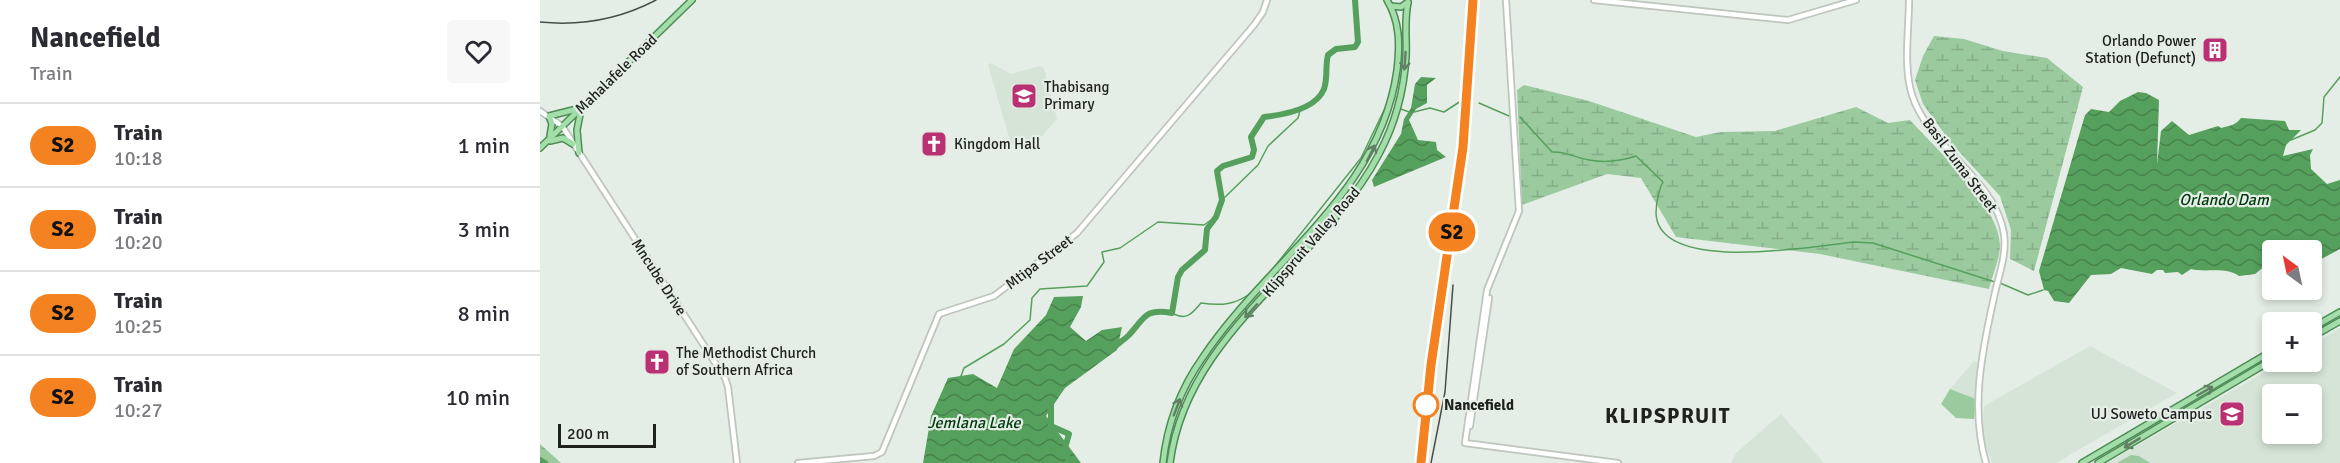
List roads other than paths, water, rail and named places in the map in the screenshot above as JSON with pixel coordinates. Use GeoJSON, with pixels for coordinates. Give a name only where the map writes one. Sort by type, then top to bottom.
{"type":"FeatureCollection","features":[{"type":"Feature","properties":{"kind":"main road","name":"Mahalafele Road"},"geometry":{"type":"LineString","coordinates":[[540,148],[692,0]]}},
{"type":"Feature","properties":{"kind":"main road"},"geometry":{"type":"LineString","coordinates":[[1387,0],[1391,6],[1400,8],[1408,1]]}},
{"type":"Feature","properties":{"kind":"main road","name":"Klipspruit Valley Road"},"geometry":{"type":"LineString","coordinates":[[1170,463],[1185,406],[1212,357],[1353,194],[1380,153],[1392,126],[1402,86],[1408,1]]}},
{"type":"Feature","properties":{"kind":"main road","name":"Klipspruit Valley Road"},"geometry":{"type":"LineString","coordinates":[[1162,463],[1178,404],[1203,356],[1347,190],[1376,143],[1390,104],[1398,62],[1397,20],[1391,6]]}},
{"type":"Feature","properties":{"kind":"main road"},"geometry":{"type":"LineString","coordinates":[[546,142],[552,130],[549,116],[582,108],[577,130],[579,153]]}},
{"type":"Feature","properties":{"kind":"main road"},"geometry":{"type":"LineString","coordinates":[[546,142],[563,138],[573,144]]}},
{"type":"Feature","properties":{"kind":"main road"},"geometry":{"type":"LineString","coordinates":[[2322,322],[2338,313],[2340,321],[2322,331]]}},
{"type":"Feature","properties":{"kind":"main road"},"geometry":{"type":"LineString","coordinates":[[2082,463],[2262,357]]}},
{"type":"Feature","properties":{"kind":"main road"},"geometry":{"type":"LineString","coordinates":[[2098,463],[2262,366]]}},
{"type":"Feature","properties":{"kind":"street","name":"Mtipa Street"},"geometry":{"type":"LineString","coordinates":[[798,463],[874,456],[882,452],[939,314],[994,296],[1077,233],[1254,25],[1263,12],[1267,0]]}},
{"type":"Feature","properties":{"kind":"street"},"geometry":{"type":"LineString","coordinates":[[1506,0],[1519,204],[1517,217],[1487,290],[1466,443],[1618,463]]}},
{"type":"Feature","properties":{"kind":"street"},"geometry":{"type":"LineString","coordinates":[[1594,0],[1783,20],[1797,19],[1856,0]]}},
{"type":"Feature","properties":{"kind":"street","name":"Basil Zuma Street"},"geometry":{"type":"LineString","coordinates":[[1909,0],[1908,70],[1912,96],[1926,122],[1988,199],[2002,226],[2003,260],[1981,361],[1979,438],[1986,463]]}},
{"type":"Feature","properties":{"kind":"street","name":"Mncube Drive"},"geometry":{"type":"LineString","coordinates":[[540,111],[562,126],[727,382],[736,463]]}},
{"type":"Feature","properties":{"kind":"water"},"geometry":{"type":"Polygon","coordinates":[[[1421,77],[1436,78],[1427,85],[1427,103],[1416,109],[1409,120],[1418,140],[1436,142],[1437,150],[1446,157],[1374,187],[1372,180],[1401,134],[1404,119],[1411,108],[1415,84],[1421,77]]]}},
{"type":"Feature","properties":{"kind":"water","name":"Orlando Dam"},"geometry":{"type":"Polygon","coordinates":[[[2138,92],[2146,93],[2159,100],[2157,164],[2161,131],[2172,121],[2189,135],[2218,126],[2221,128],[2230,126],[2241,118],[2285,121],[2289,130],[2301,130],[2286,145],[2283,156],[2313,149],[2310,155],[2311,169],[2327,184],[2340,180],[2340,249],[2322,259],[2322,240],[2262,240],[2262,268],[2255,274],[2239,276],[2222,270],[2191,269],[2182,275],[2178,272],[2165,273],[2163,270],[2157,270],[2152,274],[2121,268],[2111,274],[2091,275],[2069,303],[2054,301],[2048,291],[2044,290],[2039,271],[2085,115],[2091,109],[2109,112],[2120,101],[2138,92]]]}},
{"type":"Feature","properties":{"kind":"water","name":"Jemlana Lake"},"geometry":{"type":"Polygon","coordinates":[[[1083,296],[1081,307],[1070,327],[1086,341],[1102,330],[1122,327],[1117,350],[1065,388],[1046,416],[1081,463],[923,463],[931,416],[948,378],[973,374],[997,388],[1014,349],[1046,315],[1054,297],[1083,296]]]}},
{"type":"Feature","properties":{"kind":"waterway"},"geometry":{"type":"LineString","coordinates":[[1114,347],[1150,313],[1172,313],[1178,277],[1182,270],[1205,250],[1207,229],[1216,217],[1222,200],[1217,171],[1223,166],[1252,157],[1254,150],[1251,137],[1264,117],[1298,110],[1314,102],[1320,96],[1325,85],[1328,55],[1336,49],[1355,47],[1358,42],[1355,0]]}},
{"type":"Feature","properties":{"kind":"waterway"},"geometry":{"type":"LineString","coordinates":[[2291,140],[2315,130],[2322,123],[2324,97],[2340,77]]}},
{"type":"Feature","properties":{"kind":"waterway"},"geometry":{"type":"LineString","coordinates":[[1414,112],[1430,108],[1444,112],[1464,99]]}},
{"type":"Feature","properties":{"kind":"waterway"},"geometry":{"type":"LineString","coordinates":[[1479,103],[1509,116]]}},
{"type":"Feature","properties":{"kind":"waterway"},"geometry":{"type":"LineString","coordinates":[[1271,271],[1361,158],[1386,106]]}},
{"type":"Feature","properties":{"kind":"waterway"},"geometry":{"type":"LineString","coordinates":[[1222,200],[1258,165],[1268,146],[1298,118],[1301,107]]}},
{"type":"Feature","properties":{"kind":"waterway"},"geometry":{"type":"LineString","coordinates":[[1401,109],[1409,112]]}},
{"type":"Feature","properties":{"kind":"waterway"},"geometry":{"type":"LineString","coordinates":[[1520,117],[1552,152],[1601,161],[1636,156],[1663,182],[1656,213],[1663,232],[1682,244],[1709,250],[1741,252],[1775,251],[1854,242],[1873,243],[1995,282]]}},
{"type":"Feature","properties":{"kind":"waterway"},"geometry":{"type":"LineString","coordinates":[[961,376],[964,368],[1004,344],[1030,320],[1032,298],[1040,289],[1087,286],[1104,262],[1102,252],[1120,248],[1158,222],[1204,225],[1211,220]]}},
{"type":"Feature","properties":{"kind":"waterway"},"geometry":{"type":"LineString","coordinates":[[2000,283],[2028,295],[2043,290]]}},
{"type":"Feature","properties":{"kind":"waterway"},"geometry":{"type":"LineString","coordinates":[[1172,313],[1185,316],[1192,313],[1201,303],[1228,304],[1252,292]]}},
{"type":"Feature","properties":{"kind":"waterway"},"geometry":{"type":"LineString","coordinates":[[1051,399],[1051,426],[1069,434],[1065,448],[1069,463]]}},
{"type":"Feature","properties":{"kind":"waterway","name":"KLIPSPRUIT"},"geometry":{"type":"LineString","coordinates":[[540,460],[545,463]]}},
{"type":"Feature","properties":{"kind":"railway"},"geometry":{"type":"LineString","coordinates":[[540,22],[570,23],[600,20],[628,12],[656,0]]}},
{"type":"Feature","properties":{"kind":"railway"},"geometry":{"type":"LineString","coordinates":[[1421,463],[1431,365],[1463,147],[1472,0]]}},
{"type":"Feature","properties":{"kind":"railway"},"geometry":{"type":"LineString","coordinates":[[1431,463],[1445,392],[1453,285]]}},
{"type":"Feature","properties":{"kind":"train","name":"S2"},"geometry":{"type":"LineString","coordinates":[[1421,463],[1431,365],[1447,271],[1469,94],[1473,0]]}},
{"type":"Feature","properties":{"kind":"place","name":"Orlando Power Station (Defunct)"},"geometry":{"type":"Point","coordinates":[2215,50]}},
{"type":"Feature","properties":{"kind":"place","name":"Thabisang Primary"},"geometry":{"type":"Point","coordinates":[1024,96]}},
{"type":"Feature","properties":{"kind":"place","name":"Kingdom Hall"},"geometry":{"type":"Point","coordinates":[934,144]}},
{"type":"Feature","properties":{"kind":"place","name":"The Methodist Church of Southern Africa"},"geometry":{"type":"Point","coordinates":[657,362]}},
{"type":"Feature","properties":{"kind":"place","name":"Nancefield"},"geometry":{"type":"Point","coordinates":[1426,405]}},
{"type":"Feature","properties":{"kind":"place","name":"UJ Soweto Campus"},"geometry":{"type":"Point","coordinates":[2232,414]}},
{"type":"Feature","properties":{"kind":"district","name":"KLIPSPRUIT"},"geometry":{"type":"Point","coordinates":[1668,416]}}]}
